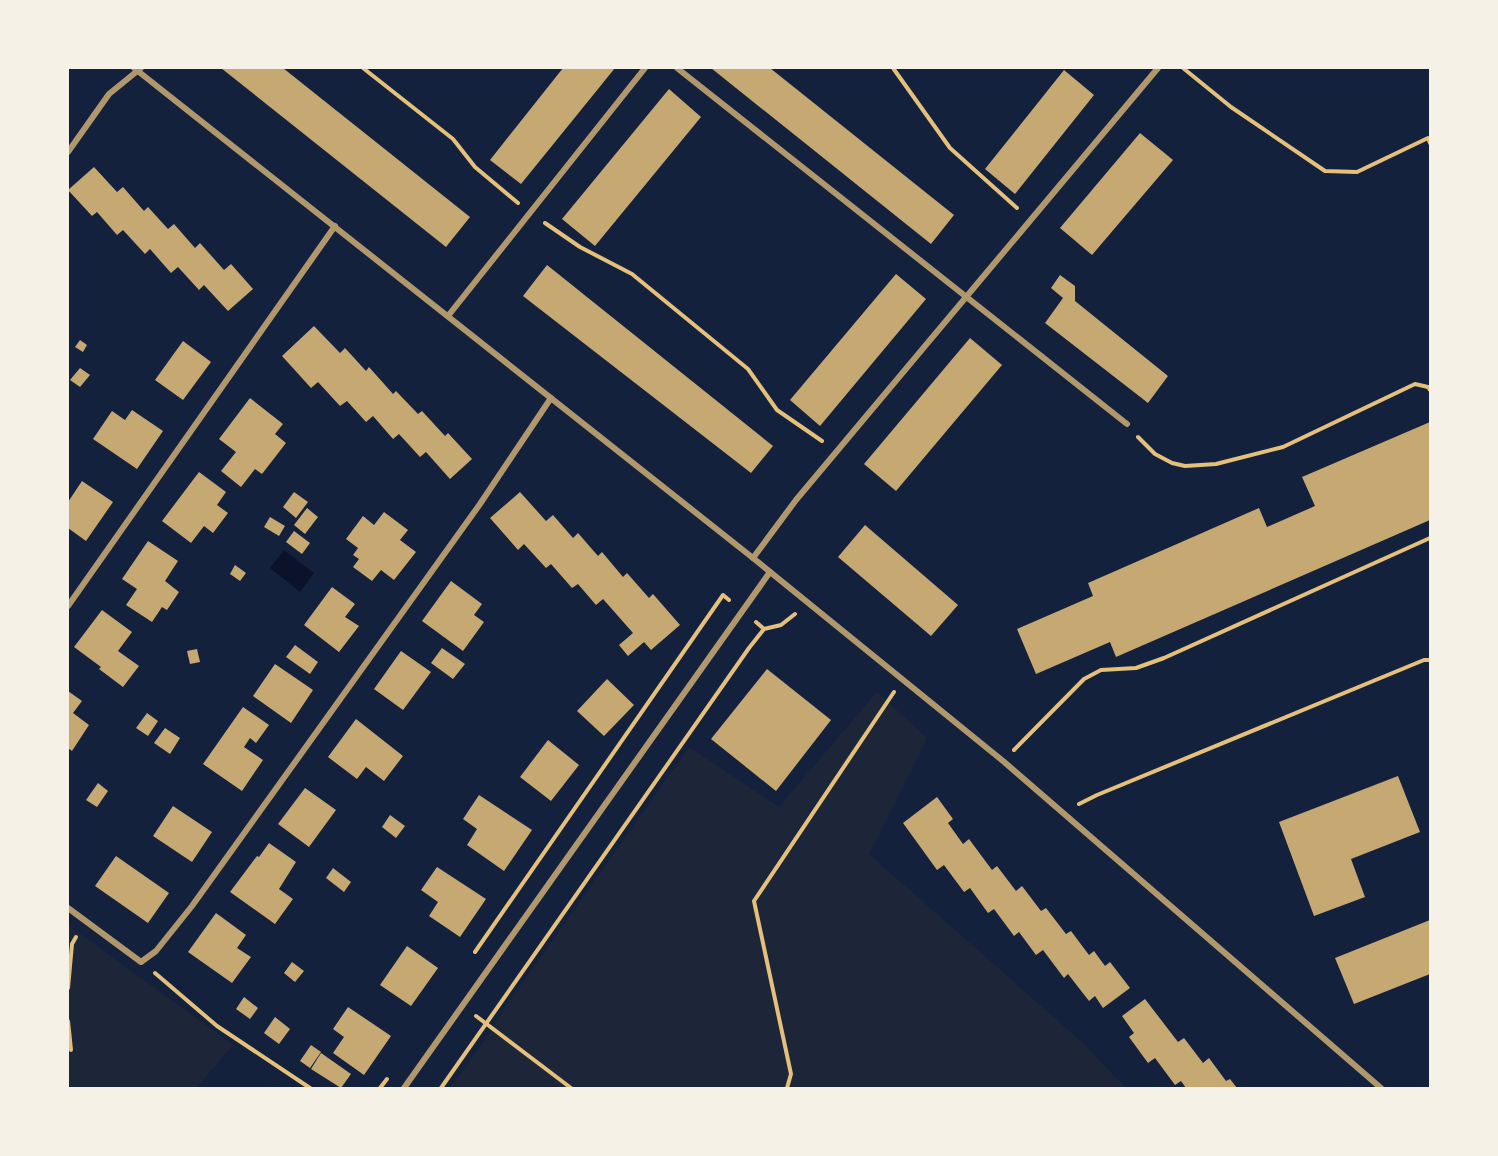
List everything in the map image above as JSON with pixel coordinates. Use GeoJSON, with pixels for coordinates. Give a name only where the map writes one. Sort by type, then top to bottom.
{"type":"FeatureCollection","features":[{"type":"Feature","properties":{"kind":"street"},"geometry":{"type":"LineString","coordinates":[[68,152],[109,94],[138,68],[753,558],[1003,761],[1381,1089]]}},
{"type":"Feature","properties":{"kind":"street"},"geometry":{"type":"LineString","coordinates":[[448,316],[645,68]]}},
{"type":"Feature","properties":{"kind":"street"},"geometry":{"type":"LineString","coordinates":[[677,68],[1127,424]]}},
{"type":"Feature","properties":{"kind":"street"},"geometry":{"type":"LineString","coordinates":[[753,558],[796,500],[1158,68]]}},
{"type":"Feature","properties":{"kind":"street"},"geometry":{"type":"LineString","coordinates":[[68,606],[335,226]]}},
{"type":"Feature","properties":{"kind":"street"},"geometry":{"type":"LineString","coordinates":[[68,908],[141,962],[156,951],[192,906],[466,523],[551,398]]}},
{"type":"Feature","properties":{"kind":"street"},"geometry":{"type":"LineString","coordinates":[[404,1089],[770,572]]}},
{"type":"Feature","properties":{"kind":"path"},"geometry":{"type":"LineString","coordinates":[[363,68],[384,82],[453,139],[475,167],[530,213],[580,248],[632,274],[748,369],[777,410],[837,452]]}},
{"type":"Feature","properties":{"kind":"path"},"geometry":{"type":"LineString","coordinates":[[893,68],[950,148],[1030,220]]}},
{"type":"Feature","properties":{"kind":"path"},"geometry":{"type":"LineString","coordinates":[[1183,68],[1231,107],[1325,171],[1357,172],[1428,138],[1431,143]]}},
{"type":"Feature","properties":{"kind":"path"},"geometry":{"type":"LineString","coordinates":[[1127,424],[1155,454],[1172,463],[1185,466],[1216,464],[1283,447],[1414,384],[1428,387],[1431,390]]}},
{"type":"Feature","properties":{"kind":"path"},"geometry":{"type":"LineString","coordinates":[[1003,761],[1084,679],[1101,670],[1136,668],[1164,658],[1431,538]]}},
{"type":"Feature","properties":{"kind":"path"},"geometry":{"type":"LineString","coordinates":[[474,954],[723,595]]}},
{"type":"Feature","properties":{"kind":"path"},"geometry":{"type":"LineString","coordinates":[[441,1089],[749,648],[764,629],[782,625],[808,603]]}},
{"type":"Feature","properties":{"kind":"path"},"geometry":{"type":"LineString","coordinates":[[1063,813],[1097,795],[1424,660],[1431,660]]}},
{"type":"Feature","properties":{"kind":"path"},"geometry":{"type":"LineString","coordinates":[[787,1089],[790,1074],[754,901],[902,679]]}},
{"type":"Feature","properties":{"kind":"path"},"geometry":{"type":"LineString","coordinates":[[68,988],[72,944],[85,921]]}},
{"type":"Feature","properties":{"kind":"path"},"geometry":{"type":"LineString","coordinates":[[141,962],[217,1026],[310,1089]]}},
{"type":"Feature","properties":{"kind":"path"},"geometry":{"type":"LineString","coordinates":[[465,1005],[485,1025],[571,1089]]}},
{"type":"Feature","properties":{"kind":"path"},"geometry":{"type":"LineString","coordinates":[[68,1021],[71,1050]]}},
{"type":"Feature","properties":{"kind":"path"},"geometry":{"type":"LineString","coordinates":[[380,1089],[393,1069]]}},
{"type":"Feature","properties":{"kind":"shaded area"},"geometry":{"type":"Polygon","coordinates":[[[284,550],[314,573],[300,592],[270,568],[284,550]]]}},
{"type":"Feature","properties":{"kind":"shaded area"},"geometry":{"type":"Polygon","coordinates":[[[877,692],[927,738],[869,854],[1083,1043],[1126,1088],[450,1088],[689,747],[779,807],[877,692]]]}},
{"type":"Feature","properties":{"kind":"shaded area"},"geometry":{"type":"Polygon","coordinates":[[[68,925],[233,1045],[196,1088],[68,1088],[68,925]]]}},
{"type":"Feature","properties":{"kind":"building"},"geometry":{"type":"Polygon","coordinates":[[[221,68],[283,68],[470,217],[446,247],[221,68]]]}},
{"type":"Feature","properties":{"kind":"building"},"geometry":{"type":"Polygon","coordinates":[[[563,68],[615,68],[521,184],[490,160],[563,68]]]}},
{"type":"Feature","properties":{"kind":"building"},"geometry":{"type":"Polygon","coordinates":[[[711,68],[770,68],[954,215],[931,244],[711,68]]]}},
{"type":"Feature","properties":{"kind":"building"},"geometry":{"type":"Polygon","coordinates":[[[1064,70],[1094,95],[1015,194],[985,169],[1064,70]]]}},
{"type":"Feature","properties":{"kind":"building"},"geometry":{"type":"Polygon","coordinates":[[[669,89],[701,117],[595,246],[562,219],[669,89]]]}},
{"type":"Feature","properties":{"kind":"building"},"geometry":{"type":"Polygon","coordinates":[[[1140,133],[1173,160],[1092,255],[1060,228],[1140,133]]]}},
{"type":"Feature","properties":{"kind":"building"},"geometry":{"type":"Polygon","coordinates":[[[94,167],[117,192],[123,187],[144,211],[148,207],[168,229],[174,224],[195,248],[200,243],[224,270],[231,264],[253,289],[228,311],[204,285],[199,290],[178,267],[171,273],[150,249],[145,254],[123,230],[117,235],[97,212],[92,216],[68,190],[94,167]]]}},
{"type":"Feature","properties":{"kind":"building"},"geometry":{"type":"Polygon","coordinates":[[[547,265],[773,446],[751,473],[523,296],[547,265]]]}},
{"type":"Feature","properties":{"kind":"building"},"geometry":{"type":"Polygon","coordinates":[[[896,274],[926,299],[820,426],[790,400],[896,274]]]}},
{"type":"Feature","properties":{"kind":"building"},"geometry":{"type":"Polygon","coordinates":[[[1060,275],[1075,286],[1075,301],[1168,376],[1148,403],[1045,323],[1063,298],[1051,288],[1060,275]]]}},
{"type":"Feature","properties":{"kind":"building"},"geometry":{"type":"Polygon","coordinates":[[[314,326],[340,353],[345,348],[366,371],[369,367],[393,394],[396,391],[418,414],[422,411],[445,436],[448,433],[472,459],[450,479],[426,452],[420,457],[399,434],[393,439],[373,416],[366,422],[347,401],[340,406],[318,382],[311,388],[282,356],[314,326]]]}},
{"type":"Feature","properties":{"kind":"building"},"geometry":{"type":"Polygon","coordinates":[[[970,338],[1002,365],[896,491],[864,464],[970,338]]]}},
{"type":"Feature","properties":{"kind":"building"},"geometry":{"type":"Polygon","coordinates":[[[80,340],[87,345],[83,352],[75,347],[80,340]]]}},
{"type":"Feature","properties":{"kind":"building"},"geometry":{"type":"Polygon","coordinates":[[[183,341],[211,362],[183,400],[155,380],[183,341]]]}},
{"type":"Feature","properties":{"kind":"building"},"geometry":{"type":"Polygon","coordinates":[[[80,368],[90,375],[80,387],[70,380],[80,368]]]}},
{"type":"Feature","properties":{"kind":"building"},"geometry":{"type":"Polygon","coordinates":[[[250,398],[283,424],[275,434],[286,443],[262,474],[255,469],[241,487],[221,471],[236,452],[219,439],[250,398]]]}},
{"type":"Feature","properties":{"kind":"building"},"geometry":{"type":"Polygon","coordinates":[[[132,410],[163,431],[137,469],[93,439],[112,411],[125,420],[132,410]]]}},
{"type":"Feature","properties":{"kind":"building"},"geometry":{"type":"Polygon","coordinates":[[[1430,422],[1430,520],[1116,657],[1110,642],[1036,674],[1017,629],[1093,596],[1088,583],[1259,508],[1267,527],[1315,506],[1302,477],[1430,422]]]}},
{"type":"Feature","properties":{"kind":"building"},"geometry":{"type":"Polygon","coordinates":[[[199,472],[226,492],[217,505],[228,513],[213,533],[204,526],[191,543],[162,521],[199,472]]]}},
{"type":"Feature","properties":{"kind":"building"},"geometry":{"type":"Polygon","coordinates":[[[82,481],[113,502],[86,541],[68,528],[68,502],[82,481]]]}},
{"type":"Feature","properties":{"kind":"building"},"geometry":{"type":"Polygon","coordinates":[[[294,492],[308,502],[296,518],[283,507],[294,492]]]}},
{"type":"Feature","properties":{"kind":"building"},"geometry":{"type":"Polygon","coordinates":[[[520,492],[546,521],[553,515],[573,538],[578,533],[598,556],[602,552],[623,577],[627,573],[649,598],[653,594],[680,625],[651,650],[644,642],[628,656],[619,645],[633,633],[603,599],[596,605],[578,584],[572,588],[551,564],[546,568],[524,544],[518,550],[490,518],[520,492]]]}},
{"type":"Feature","properties":{"kind":"building"},"geometry":{"type":"Polygon","coordinates":[[[307,508],[318,517],[305,534],[294,525],[307,508]]]}},
{"type":"Feature","properties":{"kind":"building"},"geometry":{"type":"Polygon","coordinates":[[[384,512],[408,530],[400,540],[416,552],[394,580],[381,570],[372,581],[353,567],[359,559],[353,555],[358,548],[346,539],[363,516],[374,525],[384,512]]]}},
{"type":"Feature","properties":{"kind":"building"},"geometry":{"type":"Polygon","coordinates":[[[270,517],[285,526],[279,536],[264,527],[270,517]]]}},
{"type":"Feature","properties":{"kind":"building"},"geometry":{"type":"Polygon","coordinates":[[[865,525],[958,605],[931,636],[838,557],[865,525]]]}},
{"type":"Feature","properties":{"kind":"building"},"geometry":{"type":"Polygon","coordinates":[[[294,531],[310,543],[302,554],[286,542],[294,531]]]}},
{"type":"Feature","properties":{"kind":"building"},"geometry":{"type":"Polygon","coordinates":[[[148,541],[178,561],[165,581],[179,592],[167,610],[162,607],[152,622],[126,605],[137,589],[122,579],[148,541]]]}},
{"type":"Feature","properties":{"kind":"building"},"geometry":{"type":"Polygon","coordinates":[[[235,565],[246,573],[240,581],[230,574],[235,565]]]}},
{"type":"Feature","properties":{"kind":"building"},"geometry":{"type":"Polygon","coordinates":[[[451,581],[482,604],[474,615],[484,622],[463,651],[422,621],[451,581]]]}},
{"type":"Feature","properties":{"kind":"building"},"geometry":{"type":"Polygon","coordinates":[[[332,587],[355,604],[345,617],[359,626],[339,652],[304,625],[332,587]]]}},
{"type":"Feature","properties":{"kind":"building"},"geometry":{"type":"Polygon","coordinates":[[[102,610],[132,632],[118,651],[139,666],[123,687],[74,647],[102,610]]]}},
{"type":"Feature","properties":{"kind":"building"},"geometry":{"type":"Polygon","coordinates":[[[295,645],[318,662],[310,674],[286,657],[295,645]]]}},
{"type":"Feature","properties":{"kind":"building"},"geometry":{"type":"Polygon","coordinates":[[[442,648],[465,664],[453,679],[431,663],[442,648]]]}},
{"type":"Feature","properties":{"kind":"building"},"geometry":{"type":"Polygon","coordinates":[[[197,649],[200,662],[190,664],[187,651],[197,649]]]}},
{"type":"Feature","properties":{"kind":"building"},"geometry":{"type":"Polygon","coordinates":[[[401,651],[431,672],[403,710],[374,689],[401,651]]]}},
{"type":"Feature","properties":{"kind":"building"},"geometry":{"type":"Polygon","coordinates":[[[275,664],[313,690],[291,723],[253,696],[275,664]]]}},
{"type":"Feature","properties":{"kind":"building"},"geometry":{"type":"Polygon","coordinates":[[[767,669],[831,720],[776,791],[711,739],[767,669]]]}},
{"type":"Feature","properties":{"kind":"building"},"geometry":{"type":"Polygon","coordinates":[[[607,679],[634,705],[604,736],[577,711],[607,679]]]}},
{"type":"Feature","properties":{"kind":"building"},"geometry":{"type":"Polygon","coordinates":[[[68,691],[82,701],[73,713],[89,725],[72,751],[68,748],[68,691]]]}},
{"type":"Feature","properties":{"kind":"building"},"geometry":{"type":"Polygon","coordinates":[[[243,707],[269,725],[256,743],[250,738],[244,747],[263,760],[242,791],[203,764],[243,707]]]}},
{"type":"Feature","properties":{"kind":"building"},"geometry":{"type":"Polygon","coordinates":[[[147,713],[158,721],[148,736],[136,728],[147,713]]]}},
{"type":"Feature","properties":{"kind":"building"},"geometry":{"type":"Polygon","coordinates":[[[356,719],[403,756],[384,781],[366,767],[357,779],[328,757],[356,719]]]}},
{"type":"Feature","properties":{"kind":"building"},"geometry":{"type":"Polygon","coordinates":[[[165,728],[180,738],[170,754],[154,743],[165,728]]]}},
{"type":"Feature","properties":{"kind":"building"},"geometry":{"type":"Polygon","coordinates":[[[548,740],[579,765],[551,801],[520,777],[548,740]]]}},
{"type":"Feature","properties":{"kind":"building"},"geometry":{"type":"Polygon","coordinates":[[[1398,776],[1420,832],[1351,859],[1365,897],[1314,916],[1279,822],[1398,776]]]}},
{"type":"Feature","properties":{"kind":"building"},"geometry":{"type":"Polygon","coordinates":[[[98,783],[108,791],[97,807],[86,800],[98,783]]]}},
{"type":"Feature","properties":{"kind":"building"},"geometry":{"type":"Polygon","coordinates":[[[305,788],[336,810],[309,847],[278,824],[305,788]]]}},
{"type":"Feature","properties":{"kind":"building"},"geometry":{"type":"Polygon","coordinates":[[[479,795],[532,830],[504,871],[467,845],[477,829],[463,819],[479,795]]]}},
{"type":"Feature","properties":{"kind":"building"},"geometry":{"type":"Polygon","coordinates":[[[937,797],[953,819],[948,823],[963,844],[969,839],[992,870],[997,866],[1016,891],[1022,886],[1041,911],[1046,908],[1066,934],[1071,931],[1089,955],[1094,951],[1105,966],[1110,962],[1130,988],[1103,1008],[1095,996],[1089,1001],[1068,974],[1064,978],[1043,950],[1036,955],[1019,932],[1014,936],[994,909],[988,913],[970,888],[964,892],[944,865],[937,870],[903,823],[937,797]]]}},
{"type":"Feature","properties":{"kind":"building"},"geometry":{"type":"Polygon","coordinates":[[[173,806],[212,832],[192,862],[153,836],[173,806]]]}},
{"type":"Feature","properties":{"kind":"building"},"geometry":{"type":"Polygon","coordinates":[[[390,815],[405,826],[396,838],[382,827],[390,815]]]}},
{"type":"Feature","properties":{"kind":"building"},"geometry":{"type":"Polygon","coordinates":[[[269,843],[296,862],[279,889],[293,899],[275,924],[230,892],[269,843]]]}},
{"type":"Feature","properties":{"kind":"building"},"geometry":{"type":"Polygon","coordinates":[[[116,856],[169,893],[148,923],[95,886],[116,856]]]}},
{"type":"Feature","properties":{"kind":"building"},"geometry":{"type":"Polygon","coordinates":[[[437,867],[486,899],[460,937],[429,916],[438,902],[421,890],[437,867]]]}},
{"type":"Feature","properties":{"kind":"building"},"geometry":{"type":"Polygon","coordinates":[[[333,868],[351,882],[344,892],[326,878],[333,868]]]}},
{"type":"Feature","properties":{"kind":"building"},"geometry":{"type":"Polygon","coordinates":[[[216,913],[246,935],[237,948],[251,957],[232,983],[188,952],[216,913]]]}},
{"type":"Feature","properties":{"kind":"building"},"geometry":{"type":"Polygon","coordinates":[[[1430,920],[1430,974],[1354,1004],[1335,958],[1430,920]]]}},
{"type":"Feature","properties":{"kind":"building"},"geometry":{"type":"Polygon","coordinates":[[[407,946],[438,968],[411,1006],[380,985],[407,946]]]}},
{"type":"Feature","properties":{"kind":"building"},"geometry":{"type":"Polygon","coordinates":[[[292,962],[304,971],[295,982],[284,973],[292,962]]]}},
{"type":"Feature","properties":{"kind":"building"},"geometry":{"type":"Polygon","coordinates":[[[244,997],[258,1008],[250,1019],[236,1009],[244,997]]]}},
{"type":"Feature","properties":{"kind":"building"},"geometry":{"type":"Polygon","coordinates":[[[1145,999],[1178,1042],[1184,1038],[1203,1063],[1209,1058],[1226,1081],[1230,1079],[1237,1088],[1186,1088],[1181,1081],[1175,1085],[1155,1058],[1148,1063],[1129,1037],[1134,1033],[1122,1016],[1145,999]]]}},
{"type":"Feature","properties":{"kind":"building"},"geometry":{"type":"Polygon","coordinates":[[[348,1007],[391,1036],[364,1075],[333,1053],[344,1037],[333,1029],[348,1007]]]}},
{"type":"Feature","properties":{"kind":"building"},"geometry":{"type":"Polygon","coordinates":[[[275,1017],[290,1029],[279,1044],[264,1033],[275,1017]]]}},
{"type":"Feature","properties":{"kind":"building"},"geometry":{"type":"Polygon","coordinates":[[[311,1045],[321,1052],[310,1068],[300,1061],[311,1045]]]}},
{"type":"Feature","properties":{"kind":"building"},"geometry":{"type":"Polygon","coordinates":[[[321,1053],[351,1074],[341,1088],[311,1069],[321,1053]]]}}]}
